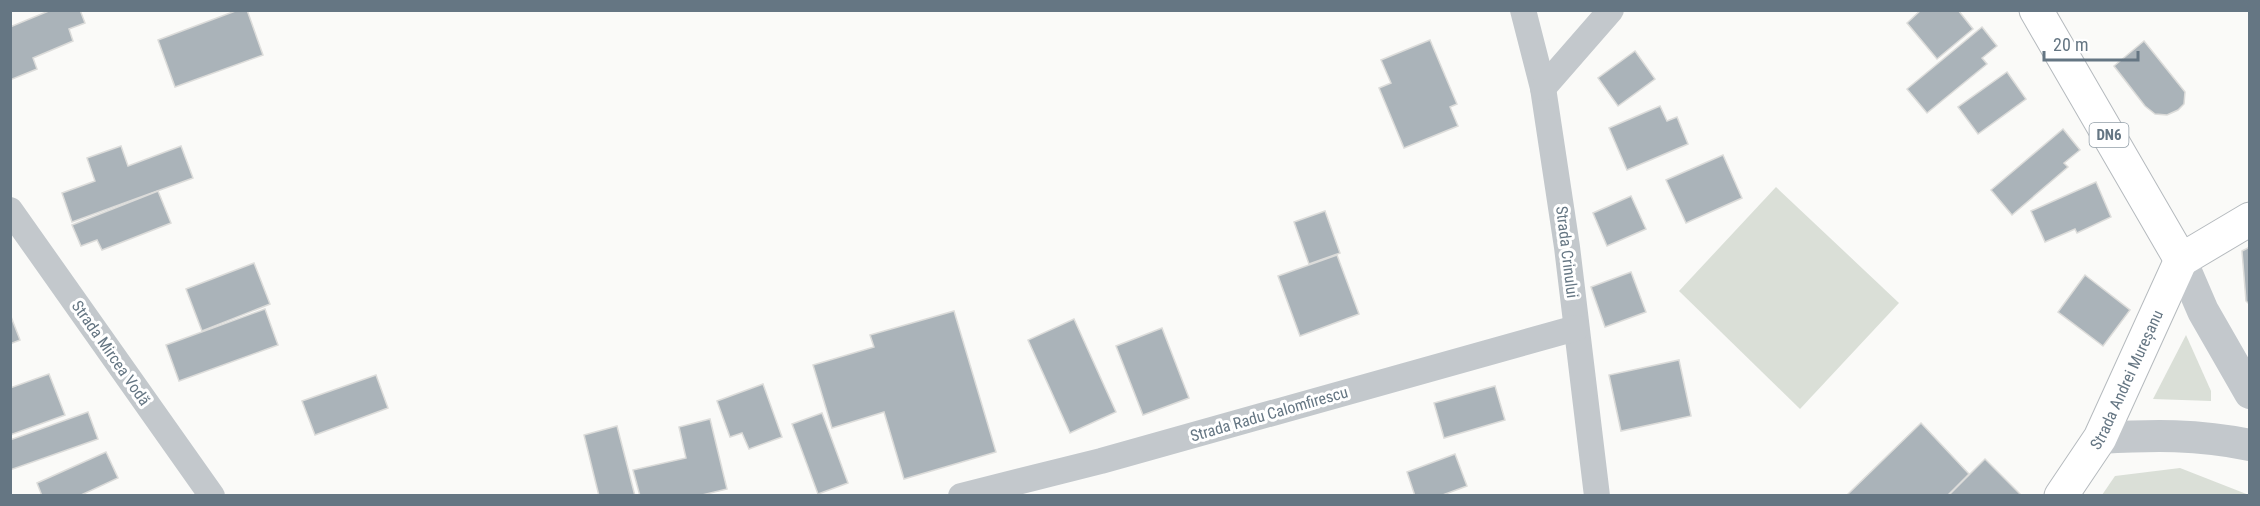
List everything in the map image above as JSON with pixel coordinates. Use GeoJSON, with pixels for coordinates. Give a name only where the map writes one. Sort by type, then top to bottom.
{"type":"FeatureCollection","features":[{"type":"Feature","properties":{"kind":"main road","name":"DN6"},"geometry":{"type":"LineString","coordinates":[[2036,10],[2181,260]]}},
{"type":"Feature","properties":{"kind":"main road"},"geometry":{"type":"LineString","coordinates":[[2181,260],[2250,219]]}},
{"type":"Feature","properties":{"kind":"main road","name":"Strada Andrei Mureșanu"},"geometry":{"type":"LineString","coordinates":[[2061,495],[2100,438],[2181,260]]}},
{"type":"Feature","properties":{"kind":"street","name":"Strada Crinului"},"geometry":{"type":"LineString","coordinates":[[1523,10],[1544,88],[1597,495]]}},
{"type":"Feature","properties":{"kind":"street"},"geometry":{"type":"LineString","coordinates":[[1544,88],[1611,10]]}},
{"type":"Feature","properties":{"kind":"street","name":"Strada Mircea Vodă"},"geometry":{"type":"LineString","coordinates":[[10,210],[212,495]]}},
{"type":"Feature","properties":{"kind":"street"},"geometry":{"type":"LineString","coordinates":[[2181,260],[2203,311],[2250,393]]}},
{"type":"Feature","properties":{"kind":"street","name":"Strada Radu Calomfirescu"},"geometry":{"type":"LineString","coordinates":[[962,495],[1101,461],[1576,328]]}},
{"type":"Feature","properties":{"kind":"street"},"geometry":{"type":"LineString","coordinates":[[2100,438],[2172,434],[2211,437],[2250,445]]}},
{"type":"Feature","properties":{"kind":"shaded area"},"geometry":{"type":"Polygon","coordinates":[[[1776,187],[1899,303],[1800,409],[1679,291],[1776,187]]]}},
{"type":"Feature","properties":{"kind":"shaded area"},"geometry":{"type":"Polygon","coordinates":[[[2186,335],[2211,391],[2211,401],[2153,399],[2186,335]]]}},
{"type":"Feature","properties":{"kind":"shaded area"},"geometry":{"type":"Polygon","coordinates":[[[2180,468],[2249,495],[2102,495],[2115,476],[2180,468]]]}},
{"type":"Feature","properties":{"kind":"building"},"geometry":{"type":"Polygon","coordinates":[[[51,10],[80,10],[85,23],[69,29],[73,41],[33,58],[37,69],[10,80],[10,27],[51,10]]]}},
{"type":"Feature","properties":{"kind":"building"},"geometry":{"type":"Polygon","coordinates":[[[238,10],[247,10],[263,55],[175,87],[158,40],[238,10]]]}},
{"type":"Feature","properties":{"kind":"building"},"geometry":{"type":"Polygon","coordinates":[[[1921,10],[1958,10],[1973,29],[1937,59],[1907,23],[1921,10]]]}},
{"type":"Feature","properties":{"kind":"building"},"geometry":{"type":"Polygon","coordinates":[[[1982,27],[1997,46],[1982,58],[1987,64],[1927,113],[1907,89],[1982,27]]]}},
{"type":"Feature","properties":{"kind":"building"},"geometry":{"type":"Polygon","coordinates":[[[1430,40],[1457,104],[1450,107],[1458,126],[1404,148],[1379,88],[1391,83],[1381,60],[1430,40]]]}},
{"type":"Feature","properties":{"kind":"building"},"geometry":{"type":"Polygon","coordinates":[[[2144,41],[2185,92],[2184,104],[2167,115],[2155,114],[2145,106],[2114,66],[2144,41]]]}},
{"type":"Feature","properties":{"kind":"building"},"geometry":{"type":"Polygon","coordinates":[[[1635,51],[1655,79],[1618,106],[1598,78],[1635,51]]]}},
{"type":"Feature","properties":{"kind":"building"},"geometry":{"type":"Polygon","coordinates":[[[2007,72],[2026,99],[1978,134],[1958,107],[2007,72]]]}},
{"type":"Feature","properties":{"kind":"building"},"geometry":{"type":"Polygon","coordinates":[[[1660,106],[1667,121],[1677,117],[1688,144],[1627,170],[1609,128],[1660,106]]]}},
{"type":"Feature","properties":{"kind":"building"},"geometry":{"type":"Polygon","coordinates":[[[2063,129],[2080,150],[2064,163],[2068,167],[2012,215],[1991,190],[2063,129]]]}},
{"type":"Feature","properties":{"kind":"building"},"geometry":{"type":"Polygon","coordinates":[[[121,146],[128,166],[181,146],[193,178],[72,222],[62,193],[95,181],[87,158],[121,146]]]}},
{"type":"Feature","properties":{"kind":"building"},"geometry":{"type":"Polygon","coordinates":[[[1723,155],[1742,198],[1686,223],[1666,180],[1723,155]]]}},
{"type":"Feature","properties":{"kind":"building"},"geometry":{"type":"Polygon","coordinates":[[[2096,182],[2111,217],[2077,233],[2075,229],[2045,242],[2031,211],[2096,182]]]}},
{"type":"Feature","properties":{"kind":"building"},"geometry":{"type":"Polygon","coordinates":[[[158,191],[171,223],[102,250],[97,240],[81,246],[72,225],[158,191]]]}},
{"type":"Feature","properties":{"kind":"building"},"geometry":{"type":"Polygon","coordinates":[[[1631,196],[1646,229],[1607,246],[1593,213],[1631,196]]]}},
{"type":"Feature","properties":{"kind":"building"},"geometry":{"type":"Polygon","coordinates":[[[1325,211],[1340,253],[1309,264],[1294,222],[1325,211]]]}},
{"type":"Feature","properties":{"kind":"building"},"geometry":{"type":"Polygon","coordinates":[[[2250,247],[2250,305],[2246,301],[2242,251],[2250,247]]]}},
{"type":"Feature","properties":{"kind":"building"},"geometry":{"type":"Polygon","coordinates":[[[1337,255],[1359,314],[1300,336],[1278,276],[1337,255]]]}},
{"type":"Feature","properties":{"kind":"building"},"geometry":{"type":"Polygon","coordinates":[[[254,263],[270,304],[202,331],[186,289],[254,263]]]}},
{"type":"Feature","properties":{"kind":"building"},"geometry":{"type":"Polygon","coordinates":[[[1631,272],[1646,312],[1605,327],[1591,287],[1631,272]]]}},
{"type":"Feature","properties":{"kind":"building"},"geometry":{"type":"Polygon","coordinates":[[[2085,275],[2130,310],[2103,346],[2058,312],[2085,275]]]}},
{"type":"Feature","properties":{"kind":"building"},"geometry":{"type":"Polygon","coordinates":[[[265,309],[278,345],[179,381],[166,345],[265,309]]]}},
{"type":"Feature","properties":{"kind":"building"},"geometry":{"type":"Polygon","coordinates":[[[954,311],[996,452],[904,479],[884,412],[832,428],[813,365],[874,347],[870,335],[954,311]]]}},
{"type":"Feature","properties":{"kind":"building"},"geometry":{"type":"Polygon","coordinates":[[[10,314],[20,340],[10,344],[10,314]]]}},
{"type":"Feature","properties":{"kind":"building"},"geometry":{"type":"Polygon","coordinates":[[[1074,319],[1116,412],[1070,433],[1028,340],[1074,319]]]}},
{"type":"Feature","properties":{"kind":"building"},"geometry":{"type":"Polygon","coordinates":[[[1162,328],[1189,398],[1143,415],[1116,346],[1162,328]]]}},
{"type":"Feature","properties":{"kind":"building"},"geometry":{"type":"Polygon","coordinates":[[[1679,360],[1691,416],[1621,431],[1609,375],[1679,360]]]}},
{"type":"Feature","properties":{"kind":"building"},"geometry":{"type":"Polygon","coordinates":[[[49,374],[65,415],[10,435],[10,388],[49,374]]]}},
{"type":"Feature","properties":{"kind":"building"},"geometry":{"type":"Polygon","coordinates":[[[376,375],[388,408],[315,435],[302,401],[376,375]]]}},
{"type":"Feature","properties":{"kind":"building"},"geometry":{"type":"Polygon","coordinates":[[[763,384],[782,437],[749,449],[742,433],[730,437],[717,401],[763,384]]]}},
{"type":"Feature","properties":{"kind":"building"},"geometry":{"type":"Polygon","coordinates":[[[1495,386],[1505,420],[1444,438],[1434,403],[1495,386]]]}},
{"type":"Feature","properties":{"kind":"building"},"geometry":{"type":"Polygon","coordinates":[[[88,412],[98,439],[10,470],[10,440],[88,412]]]}},
{"type":"Feature","properties":{"kind":"building"},"geometry":{"type":"Polygon","coordinates":[[[822,413],[848,483],[818,494],[792,424],[822,413]]]}},
{"type":"Feature","properties":{"kind":"building"},"geometry":{"type":"Polygon","coordinates":[[[710,419],[727,489],[698,496],[640,496],[633,470],[686,458],[679,427],[710,419]]]}},
{"type":"Feature","properties":{"kind":"building"},"geometry":{"type":"Polygon","coordinates":[[[1921,423],[1969,474],[1947,496],[1846,496],[1921,423]]]}},
{"type":"Feature","properties":{"kind":"building"},"geometry":{"type":"Polygon","coordinates":[[[617,426],[635,496],[599,496],[584,435],[617,426]]]}},
{"type":"Feature","properties":{"kind":"building"},"geometry":{"type":"Polygon","coordinates":[[[106,452],[118,478],[79,496],[42,496],[37,483],[106,452]]]}},
{"type":"Feature","properties":{"kind":"building"},"geometry":{"type":"Polygon","coordinates":[[[1455,454],[1467,486],[1440,496],[1415,496],[1407,472],[1455,454]]]}},
{"type":"Feature","properties":{"kind":"building"},"geometry":{"type":"Polygon","coordinates":[[[1985,459],[2021,495],[1948,496],[1985,459]]]}}]}
